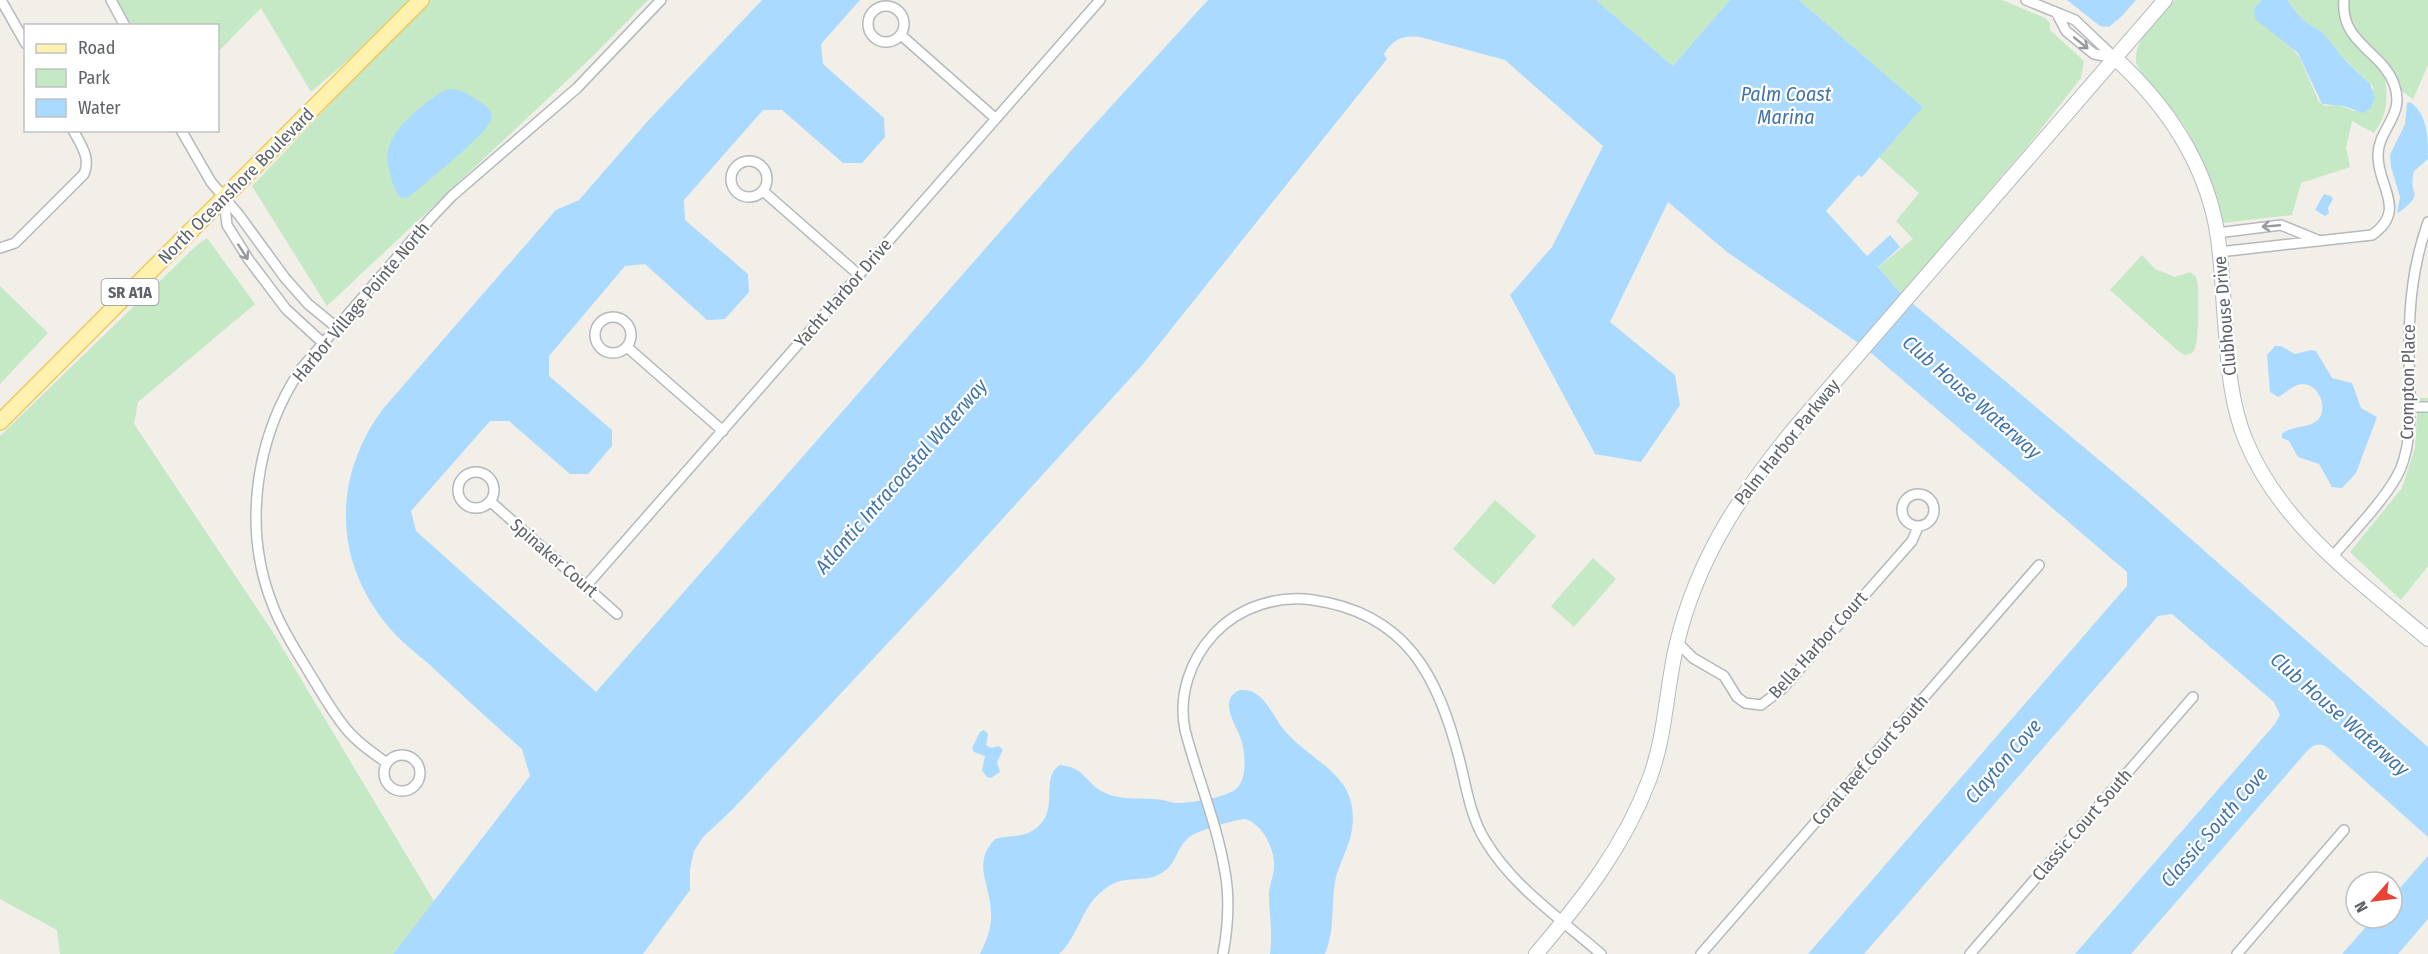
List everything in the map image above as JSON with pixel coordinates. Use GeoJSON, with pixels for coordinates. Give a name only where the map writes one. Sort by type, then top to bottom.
{"type":"FeatureCollection","features":[{"type":"Feature","properties":{"kind":"main road","name":"North Oceanshore Boulevard"},"geometry":{"type":"LineString","coordinates":[[0,422],[421,0]]}},
{"type":"Feature","properties":{"kind":"street"},"geometry":{"type":"LineString","coordinates":[[1,0],[24,40]]}},
{"type":"Feature","properties":{"kind":"street"},"geometry":{"type":"LineString","coordinates":[[111,0],[123,24]]}},
{"type":"Feature","properties":{"kind":"street","name":"Harbor Village Pointe North"},"geometry":{"type":"LineString","coordinates":[[387,763],[348,732],[288,639],[272,605],[260,559],[256,524],[257,495],[267,441],[278,410],[292,382],[323,343],[431,218],[452,196],[577,88],[661,0]]}},
{"type":"Feature","properties":{"kind":"street","name":"Yacht Harbor Drive"},"geometry":{"type":"LineString","coordinates":[[586,586],[1100,0]]}},
{"type":"Feature","properties":{"kind":"street","name":"Clubhouse Drive"},"geometry":{"type":"LineString","coordinates":[[2026,0],[2074,20],[2150,93],[2180,134],[2205,187],[2217,233],[2228,365],[2235,404],[2246,442],[2268,482],[2287,510],[2333,556],[2428,639]]}},
{"type":"Feature","properties":{"kind":"street","name":"Palm Harbor Parkway"},"geometry":{"type":"LineString","coordinates":[[1536,954],[1564,922],[1611,857],[1649,781],[1658,753],[1677,642],[1702,568],[1743,494],[1769,459],[2165,0]]}},
{"type":"Feature","properties":{"kind":"street"},"geometry":{"type":"LineString","coordinates":[[2219,252],[2373,235],[2386,221],[2390,205],[2378,154],[2395,113],[2396,89],[2387,71],[2358,42],[2349,28],[2344,12],[2344,0]]}},
{"type":"Feature","properties":{"kind":"street"},"geometry":{"type":"LineString","coordinates":[[883,6],[897,9],[904,21],[901,35],[889,42],[876,39],[868,27],[870,14],[883,6]]}},
{"type":"Feature","properties":{"kind":"street"},"geometry":{"type":"LineString","coordinates":[[901,35],[995,118]]}},
{"type":"Feature","properties":{"kind":"street"},"geometry":{"type":"LineString","coordinates":[[0,248],[8,247],[18,240],[81,178],[87,164],[85,152],[74,132]]}},
{"type":"Feature","properties":{"kind":"street"},"geometry":{"type":"LineString","coordinates":[[182,132],[200,165],[293,288],[336,327]]}},
{"type":"Feature","properties":{"kind":"street"},"geometry":{"type":"LineString","coordinates":[[746,161],[760,165],[767,177],[763,191],[752,198],[738,195],[731,183],[733,170],[746,161]]}},
{"type":"Feature","properties":{"kind":"street"},"geometry":{"type":"LineString","coordinates":[[763,191],[859,275]]}},
{"type":"Feature","properties":{"kind":"street"},"geometry":{"type":"LineString","coordinates":[[224,198],[227,225],[249,260],[284,307],[323,343]]}},
{"type":"Feature","properties":{"kind":"street","name":"Crompton Place"},"geometry":{"type":"LineString","coordinates":[[2333,556],[2397,477],[2406,449],[2409,406],[2410,293],[2416,260],[2428,222]]}},
{"type":"Feature","properties":{"kind":"street"},"geometry":{"type":"LineString","coordinates":[[2217,233],[2281,225],[2322,242]]}},
{"type":"Feature","properties":{"kind":"street"},"geometry":{"type":"LineString","coordinates":[[613,317],[626,322],[632,336],[627,347],[615,354],[602,351],[595,339],[599,323],[613,317]]}},
{"type":"Feature","properties":{"kind":"street"},"geometry":{"type":"LineString","coordinates":[[627,347],[723,431]]}},
{"type":"Feature","properties":{"kind":"street"},"geometry":{"type":"LineString","coordinates":[[2409,406],[2428,407]]}},
{"type":"Feature","properties":{"kind":"street"},"geometry":{"type":"LineString","coordinates":[[476,472],[489,477],[495,491],[490,502],[479,508],[466,505],[461,500],[458,491],[462,478],[476,472]]}},
{"type":"Feature","properties":{"kind":"street","name":"Spinaker Court"},"geometry":{"type":"LineString","coordinates":[[490,502],[617,614]]}},
{"type":"Feature","properties":{"kind":"street","name":"Bella Harbor Court"},"geometry":{"type":"LineString","coordinates":[[1677,642],[1693,658],[1724,675],[1741,700],[1752,705],[1766,703],[1782,689],[1912,541],[1918,527]]}},
{"type":"Feature","properties":{"kind":"street","name":"Coral Reef Court South"},"geometry":{"type":"LineString","coordinates":[[1701,954],[2039,565]]}},
{"type":"Feature","properties":{"kind":"street"},"geometry":{"type":"LineString","coordinates":[[1223,954],[1228,914],[1227,889],[1220,850],[1185,730],[1183,701],[1188,677],[1194,661],[1213,636],[1238,614],[1270,602],[1307,599],[1348,608],[1374,621],[1396,636],[1425,667],[1447,715],[1472,810],[1484,839],[1513,877],[1601,954]]}},
{"type":"Feature","properties":{"kind":"street","name":"Classic Court South"},"geometry":{"type":"LineString","coordinates":[[1970,954],[2193,697]]}},
{"type":"Feature","properties":{"kind":"street"},"geometry":{"type":"LineString","coordinates":[[396,756],[411,758],[417,763],[420,771],[418,782],[410,790],[394,790],[384,778],[387,763],[396,756]]}},
{"type":"Feature","properties":{"kind":"street"},"geometry":{"type":"LineString","coordinates":[[2237,954],[2344,830]]}},
{"type":"Feature","properties":{"kind":"green space"},"geometry":{"type":"Polygon","coordinates":[[[117,0],[413,0],[375,37],[311,92],[261,8],[219,51],[219,24],[130,24],[117,0]]]}},
{"type":"Feature","properties":{"kind":"green space"},"geometry":{"type":"Polygon","coordinates":[[[429,0],[648,0],[593,56],[327,306],[252,186],[429,0]]]}},
{"type":"Feature","properties":{"kind":"green space"},"geometry":{"type":"Polygon","coordinates":[[[1596,0],[1730,0],[1673,66],[1596,0]]]}},
{"type":"Feature","properties":{"kind":"green space"},"geometry":{"type":"Polygon","coordinates":[[[1799,0],[2002,0],[2045,18],[2050,23],[2050,30],[2084,61],[2081,78],[1903,296],[1878,267],[1913,239],[1896,221],[1919,193],[1879,157],[1923,107],[1799,0]]]}},
{"type":"Feature","properties":{"kind":"green space"},"geometry":{"type":"Polygon","coordinates":[[[2175,0],[2262,0],[2257,5],[2300,58],[2319,102],[2325,106],[2338,105],[2354,111],[2373,105],[2373,87],[2339,53],[2323,33],[2302,19],[2287,0],[2428,0],[2428,65],[2413,99],[2385,79],[2386,107],[2382,120],[2374,133],[2352,121],[2346,148],[2350,167],[2301,183],[2292,215],[2222,223],[2206,172],[2190,135],[2142,74],[2136,61],[2139,44],[2144,36],[2175,0]]]}},
{"type":"Feature","properties":{"kind":"green space"},"geometry":{"type":"Polygon","coordinates":[[[207,238],[255,304],[138,402],[134,424],[274,634],[434,901],[393,954],[60,954],[57,930],[0,899],[0,436],[207,238]]]}},
{"type":"Feature","properties":{"kind":"green space"},"geometry":{"type":"Polygon","coordinates":[[[2142,255],[2155,269],[2175,277],[2190,272],[2196,277],[2198,330],[2195,347],[2191,354],[2184,355],[2177,350],[2110,290],[2142,255]]]}},
{"type":"Feature","properties":{"kind":"green space"},"geometry":{"type":"Polygon","coordinates":[[[0,286],[48,333],[0,384],[0,286]]]}},
{"type":"Feature","properties":{"kind":"green space"},"geometry":{"type":"Polygon","coordinates":[[[2418,398],[2428,398],[2428,566],[2401,600],[2350,552],[2402,488],[2415,448],[2418,398]]]}},
{"type":"Feature","properties":{"kind":"green space"},"geometry":{"type":"Polygon","coordinates":[[[1495,500],[1536,536],[1494,585],[1453,549],[1495,500]]]}},
{"type":"Feature","properties":{"kind":"green space"},"geometry":{"type":"Polygon","coordinates":[[[1593,558],[1616,579],[1574,627],[1551,606],[1593,558]]]}},
{"type":"Feature","properties":{"kind":"water"},"geometry":{"type":"Polygon","coordinates":[[[762,0],[860,0],[821,44],[823,64],[884,118],[885,137],[862,163],[843,163],[782,110],[763,110],[684,200],[685,220],[748,274],[749,292],[725,319],[707,320],[645,264],[625,266],[549,356],[549,376],[612,430],[612,446],[588,474],[570,474],[509,421],[490,421],[411,511],[416,531],[596,692],[1085,135],[1208,0],[1596,0],[1673,66],[1730,0],[1799,0],[1923,107],[1862,177],[1858,175],[1826,211],[1867,256],[1890,235],[1900,247],[1878,267],[1903,296],[1860,344],[1727,252],[1668,202],[1610,322],[1675,375],[1680,405],[1641,462],[1595,454],[1510,295],[1552,247],[1603,146],[1505,60],[1420,37],[1399,39],[1387,49],[1384,54],[1387,59],[1144,363],[957,569],[731,811],[703,837],[694,851],[690,869],[690,890],[643,954],[393,954],[530,776],[522,749],[397,636],[369,600],[357,573],[349,546],[346,518],[348,491],[355,463],[366,436],[382,410],[556,210],[579,200],[646,123],[762,0]]]}},
{"type":"Feature","properties":{"kind":"water"},"geometry":{"type":"Polygon","coordinates":[[[2067,0],[2136,0],[2109,27],[2100,26],[2067,0]]]}},
{"type":"Feature","properties":{"kind":"water"},"geometry":{"type":"Polygon","coordinates":[[[2262,0],[2287,0],[2302,19],[2323,33],[2346,61],[2370,84],[2375,97],[2371,108],[2363,113],[2344,106],[2322,104],[2298,53],[2255,19],[2254,9],[2262,0]]]}},
{"type":"Feature","properties":{"kind":"water"},"geometry":{"type":"Polygon","coordinates":[[[450,89],[466,93],[485,105],[491,111],[491,120],[479,136],[454,159],[409,197],[401,198],[393,183],[388,163],[389,146],[392,139],[415,112],[436,96],[450,89]]]}},
{"type":"Feature","properties":{"kind":"water"},"geometry":{"type":"Polygon","coordinates":[[[2410,102],[2424,120],[2428,159],[2414,171],[2412,201],[2397,214],[2400,197],[2391,167],[2390,155],[2405,124],[2407,103],[2410,102]]]}},
{"type":"Feature","properties":{"kind":"water"},"geometry":{"type":"Polygon","coordinates":[[[2324,194],[2333,199],[2328,208],[2329,213],[2325,216],[2315,210],[2324,194]]]}},
{"type":"Feature","properties":{"kind":"water"},"geometry":{"type":"Polygon","coordinates":[[[1912,303],[2142,496],[2428,747],[2428,837],[2327,747],[2316,745],[2307,751],[2131,954],[2075,954],[2275,724],[2280,715],[2274,702],[2172,614],[2158,616],[1864,954],[1808,954],[2127,586],[2127,572],[1870,352],[1912,303]]]}},
{"type":"Feature","properties":{"kind":"water"},"geometry":{"type":"Polygon","coordinates":[[[2275,346],[2281,346],[2295,354],[2316,351],[2332,378],[2352,383],[2361,408],[2377,417],[2356,473],[2342,488],[2332,487],[2319,464],[2298,457],[2289,441],[2282,438],[2282,434],[2287,430],[2308,425],[2319,418],[2322,403],[2317,392],[2307,385],[2298,385],[2278,397],[2270,392],[2267,355],[2275,346]]]}},
{"type":"Feature","properties":{"kind":"water"},"geometry":{"type":"Polygon","coordinates":[[[1240,690],[1248,690],[1261,698],[1284,730],[1334,774],[1350,798],[1353,815],[1351,835],[1335,882],[1332,927],[1325,954],[1270,954],[1269,892],[1274,869],[1273,854],[1263,832],[1245,819],[1215,826],[1192,835],[1184,842],[1169,867],[1160,874],[1145,879],[1124,880],[1109,886],[1088,907],[1071,940],[1059,954],[980,954],[991,919],[984,875],[984,857],[995,839],[1018,836],[1032,831],[1041,824],[1049,806],[1051,779],[1054,771],[1060,765],[1075,769],[1098,789],[1119,797],[1156,799],[1177,803],[1200,801],[1233,791],[1241,783],[1244,759],[1242,742],[1229,707],[1233,694],[1240,690]]]}},
{"type":"Feature","properties":{"kind":"water"},"geometry":{"type":"Polygon","coordinates":[[[984,730],[988,734],[986,745],[991,748],[999,746],[1003,750],[997,762],[1000,772],[991,778],[987,777],[982,770],[985,756],[974,752],[972,748],[980,732],[984,730]]]}},
{"type":"Feature","properties":{"kind":"water"},"geometry":{"type":"Polygon","coordinates":[[[2428,856],[2428,919],[2398,954],[2342,954],[2363,930],[2404,930],[2404,883],[2428,856]]]}},
{"type":"Feature","properties":{"kind":"water label","name":"Palm Coast Marina"},"geometry":{"type":"Point","coordinates":[1786,106]}},
{"type":"Feature","properties":{"kind":"water label","name":"Club House Waterway"},"geometry":{"type":"Point","coordinates":[1972,397]}},
{"type":"Feature","properties":{"kind":"water label","name":"Atlantic Intracoastal Waterway"},"geometry":{"type":"Point","coordinates":[901,476]}},
{"type":"Feature","properties":{"kind":"water label","name":"Club House Waterway"},"geometry":{"type":"Point","coordinates":[2340,714]}},
{"type":"Feature","properties":{"kind":"water label","name":"Clayton Cove"},"geometry":{"type":"Point","coordinates":[2003,761]}},
{"type":"Feature","properties":{"kind":"water label","name":"Classic South Cove"},"geometry":{"type":"Point","coordinates":[2214,827]}}]}
